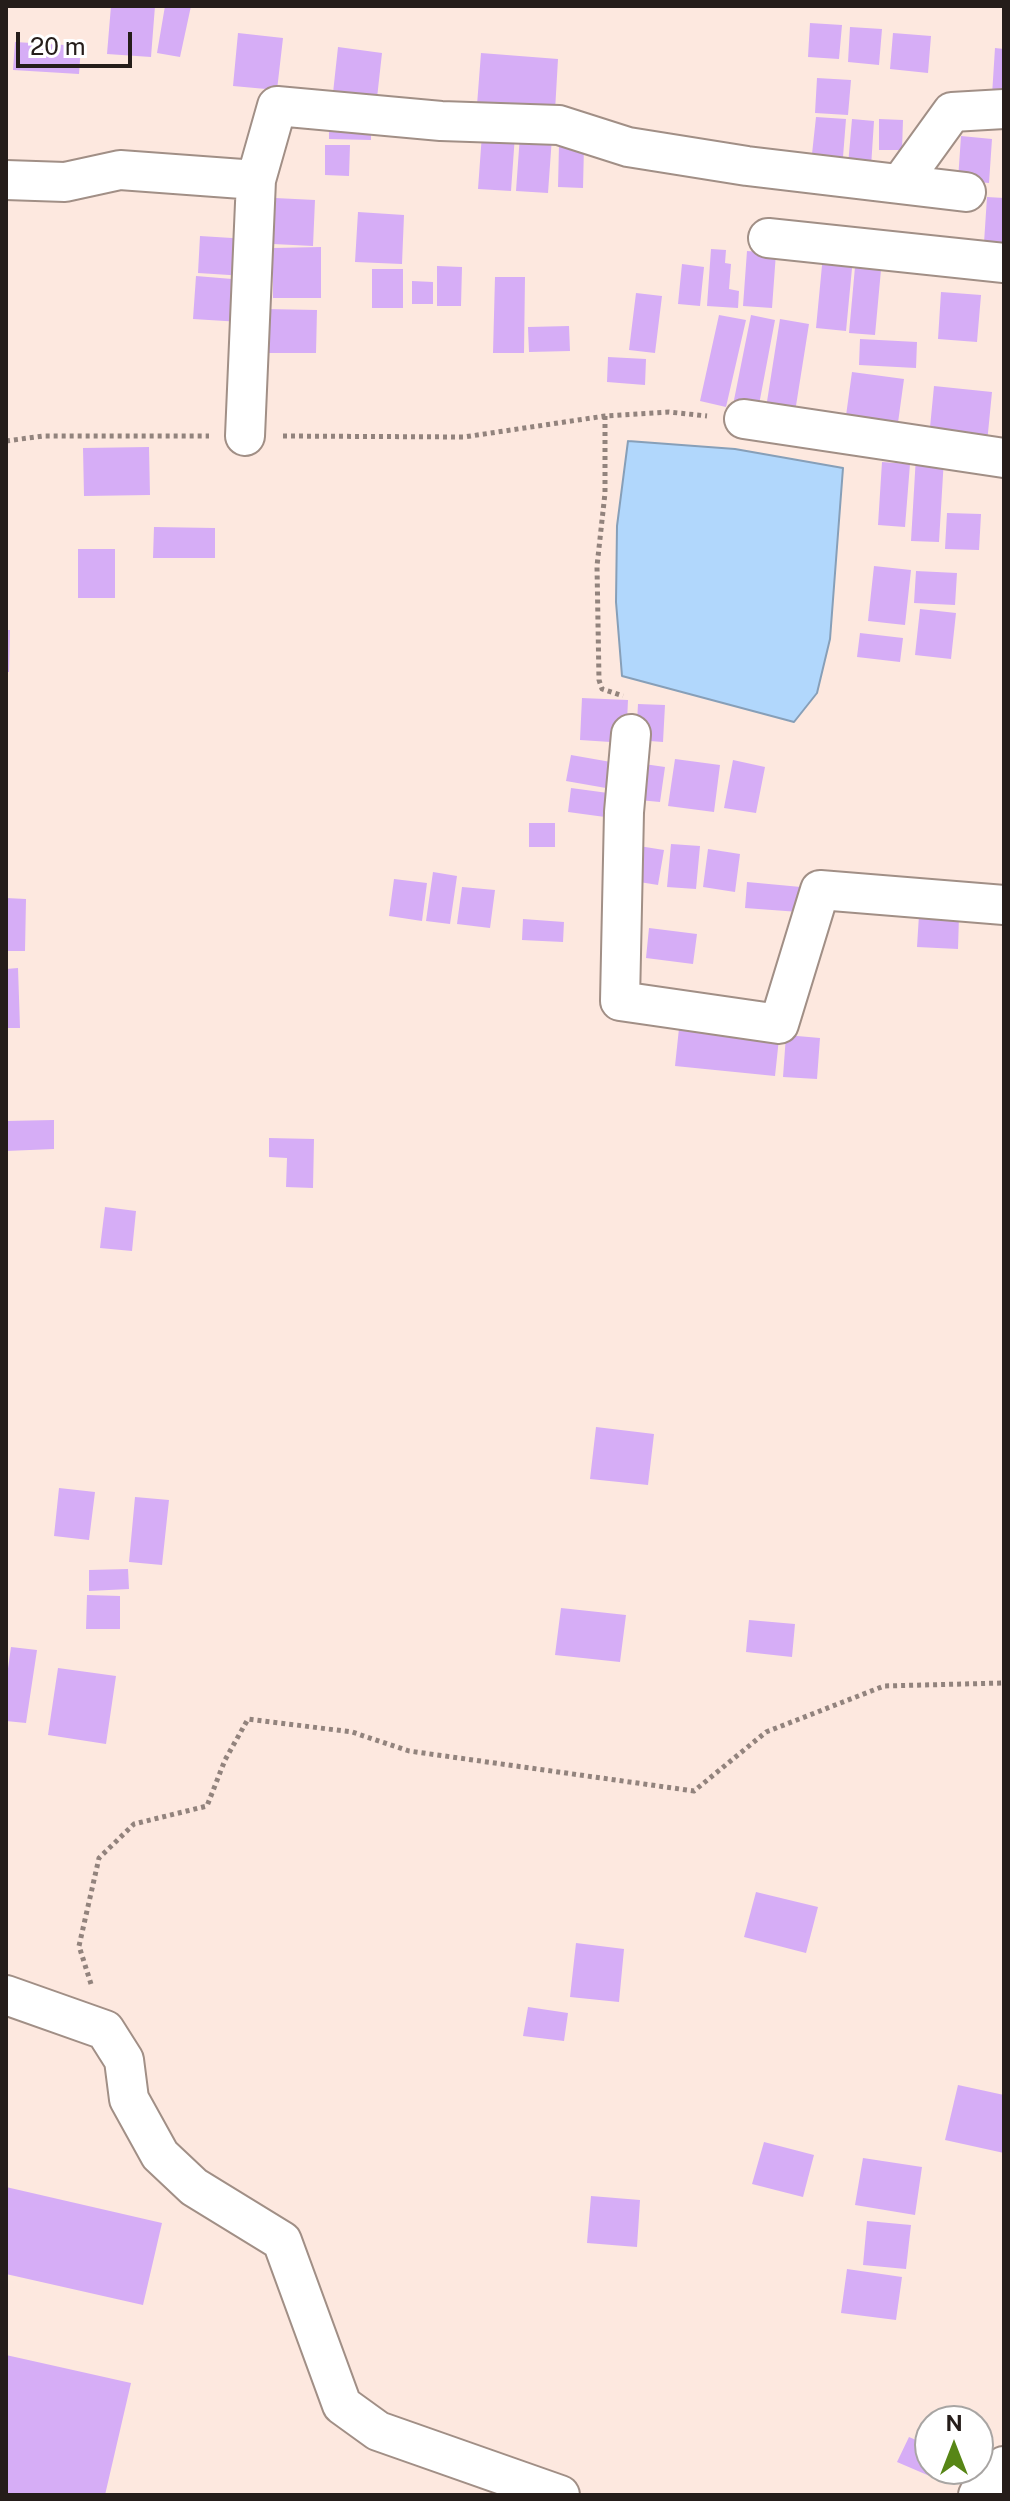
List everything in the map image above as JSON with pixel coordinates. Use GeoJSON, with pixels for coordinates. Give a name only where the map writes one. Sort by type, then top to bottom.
{"type":"FeatureCollection","features":[{"type":"Feature","properties":{"kind":"street"},"geometry":{"type":"LineString","coordinates":[[245,436],[256,180],[277,106],[441,121],[559,125],[628,147],[747,166],[966,192]]}},
{"type":"Feature","properties":{"kind":"street"},"geometry":{"type":"LineString","coordinates":[[900,184],[952,112],[1004,109]]}},
{"type":"Feature","properties":{"kind":"street"},"geometry":{"type":"LineString","coordinates":[[6,180],[65,182],[120,170],[256,180]]}},
{"type":"Feature","properties":{"kind":"street"},"geometry":{"type":"LineString","coordinates":[[768,238],[1004,263]]}},
{"type":"Feature","properties":{"kind":"street"},"geometry":{"type":"LineString","coordinates":[[744,419],[1004,458]]}},
{"type":"Feature","properties":{"kind":"street"},"geometry":{"type":"LineString","coordinates":[[631,734],[624,812],[620,1001],[779,1024],[820,890],[1004,905]]}},
{"type":"Feature","properties":{"kind":"street"},"geometry":{"type":"LineString","coordinates":[[6,1995],[105,2030],[124,2060],[129,2099],[160,2155],[194,2187],[282,2241],[342,2405],[378,2431],[560,2495]]}},
{"type":"Feature","properties":{"kind":"street"},"geometry":{"type":"LineString","coordinates":[[978,2495],[1004,2466]]}},
{"type":"Feature","properties":{"kind":"path"},"geometry":{"type":"LineString","coordinates":[[6,441],[43,436],[464,437],[605,416],[669,412],[744,419]]}},
{"type":"Feature","properties":{"kind":"path"},"geometry":{"type":"LineString","coordinates":[[605,416],[605,493],[597,566],[599,680],[602,689],[634,700],[631,734]]}},
{"type":"Feature","properties":{"kind":"path"},"geometry":{"type":"LineString","coordinates":[[105,2030],[79,1946],[99,1858],[134,1824],[207,1806],[225,1760],[248,1719],[352,1732],[409,1751],[694,1791],[766,1732],[884,1686],[1004,1683]]}},
{"type":"Feature","properties":{"kind":"water"},"geometry":{"type":"Polygon","coordinates":[[[628,441],[735,449],[843,468],[830,639],[817,693],[794,722],[622,676],[616,602],[617,526],[628,441]]]}},
{"type":"Feature","properties":{"kind":"building"},"geometry":{"type":"Polygon","coordinates":[[[111,6],[155,6],[151,57],[107,54],[111,6]]]}},
{"type":"Feature","properties":{"kind":"building"},"geometry":{"type":"Polygon","coordinates":[[[165,6],[191,6],[180,57],[157,53],[165,6]]]}},
{"type":"Feature","properties":{"kind":"building"},"geometry":{"type":"Polygon","coordinates":[[[810,23],[842,25],[839,59],[808,57],[810,23]]]}},
{"type":"Feature","properties":{"kind":"building"},"geometry":{"type":"Polygon","coordinates":[[[850,27],[882,29],[879,65],[848,62],[850,27]]]}},
{"type":"Feature","properties":{"kind":"building"},"geometry":{"type":"Polygon","coordinates":[[[238,33],[283,38],[277,90],[233,86],[238,33]]]}},
{"type":"Feature","properties":{"kind":"building"},"geometry":{"type":"Polygon","coordinates":[[[893,33],[931,36],[928,73],[890,69],[893,33]]]}},
{"type":"Feature","properties":{"kind":"building"},"geometry":{"type":"Polygon","coordinates":[[[15,42],[81,46],[79,74],[13,70],[15,42]]]}},
{"type":"Feature","properties":{"kind":"building"},"geometry":{"type":"Polygon","coordinates":[[[338,47],[382,53],[377,98],[333,93],[338,47]]]}},
{"type":"Feature","properties":{"kind":"building"},"geometry":{"type":"Polygon","coordinates":[[[995,48],[1004,49],[1004,95],[992,95],[995,48]]]}},
{"type":"Feature","properties":{"kind":"building"},"geometry":{"type":"Polygon","coordinates":[[[481,53],[558,59],[555,111],[477,105],[481,53]]]}},
{"type":"Feature","properties":{"kind":"building"},"geometry":{"type":"Polygon","coordinates":[[[817,78],[851,80],[848,115],[815,113],[817,78]]]}},
{"type":"Feature","properties":{"kind":"building"},"geometry":{"type":"Polygon","coordinates":[[[816,117],[846,119],[843,157],[812,154],[816,117]]]}},
{"type":"Feature","properties":{"kind":"building"},"geometry":{"type":"Polygon","coordinates":[[[852,119],[874,121],[871,167],[848,165],[852,119]]]}},
{"type":"Feature","properties":{"kind":"building"},"geometry":{"type":"Polygon","coordinates":[[[879,119],[903,120],[902,150],[879,150],[879,119]]]}},
{"type":"Feature","properties":{"kind":"building"},"geometry":{"type":"Polygon","coordinates":[[[329,120],[371,120],[371,140],[329,139],[329,120]]]}},
{"type":"Feature","properties":{"kind":"building"},"geometry":{"type":"Polygon","coordinates":[[[482,134],[515,135],[511,191],[478,189],[482,134]]]}},
{"type":"Feature","properties":{"kind":"building"},"geometry":{"type":"Polygon","coordinates":[[[520,135],[552,137],[548,193],[516,191],[520,135]]]}},
{"type":"Feature","properties":{"kind":"building"},"geometry":{"type":"Polygon","coordinates":[[[961,136],[992,139],[989,183],[958,180],[961,136]]]}},
{"type":"Feature","properties":{"kind":"building"},"geometry":{"type":"Polygon","coordinates":[[[325,145],[350,145],[349,176],[325,175],[325,145]]]}},
{"type":"Feature","properties":{"kind":"building"},"geometry":{"type":"Polygon","coordinates":[[[559,145],[584,146],[583,188],[558,187],[559,145]]]}},
{"type":"Feature","properties":{"kind":"building"},"geometry":{"type":"Polygon","coordinates":[[[987,197],[1004,198],[1004,244],[984,243],[987,197]]]}},
{"type":"Feature","properties":{"kind":"building"},"geometry":{"type":"Polygon","coordinates":[[[275,198],[315,200],[313,246],[273,244],[275,198]]]}},
{"type":"Feature","properties":{"kind":"building"},"geometry":{"type":"Polygon","coordinates":[[[358,212],[404,215],[402,264],[355,262],[358,212]]]}},
{"type":"Feature","properties":{"kind":"building"},"geometry":{"type":"Polygon","coordinates":[[[200,236],[248,239],[245,276],[198,273],[200,236]]]}},
{"type":"Feature","properties":{"kind":"building"},"geometry":{"type":"Polygon","coordinates":[[[321,247],[321,298],[273,298],[273,248],[321,247]]]}},
{"type":"Feature","properties":{"kind":"building"},"geometry":{"type":"Polygon","coordinates":[[[711,249],[726,250],[725,263],[731,264],[729,289],[739,291],[738,308],[707,306],[711,249]]]}},
{"type":"Feature","properties":{"kind":"building"},"geometry":{"type":"Polygon","coordinates":[[[747,251],[776,253],[772,308],[743,306],[747,251]]]}},
{"type":"Feature","properties":{"kind":"building"},"geometry":{"type":"Polygon","coordinates":[[[823,255],[853,258],[846,331],[816,328],[823,255]]]}},
{"type":"Feature","properties":{"kind":"building"},"geometry":{"type":"Polygon","coordinates":[[[856,256],[882,259],[875,335],[849,333],[856,256]]]}},
{"type":"Feature","properties":{"kind":"building"},"geometry":{"type":"Polygon","coordinates":[[[682,264],[704,267],[700,306],[678,304],[682,264]]]}},
{"type":"Feature","properties":{"kind":"building"},"geometry":{"type":"Polygon","coordinates":[[[437,266],[462,267],[461,306],[437,306],[437,266]]]}},
{"type":"Feature","properties":{"kind":"building"},"geometry":{"type":"Polygon","coordinates":[[[372,269],[403,269],[403,308],[372,308],[372,269]]]}},
{"type":"Feature","properties":{"kind":"building"},"geometry":{"type":"Polygon","coordinates":[[[196,276],[244,280],[241,322],[193,319],[196,276]]]}},
{"type":"Feature","properties":{"kind":"building"},"geometry":{"type":"Polygon","coordinates":[[[495,277],[525,277],[524,353],[493,353],[495,277]]]}},
{"type":"Feature","properties":{"kind":"building"},"geometry":{"type":"Polygon","coordinates":[[[412,281],[433,282],[433,304],[412,304],[412,281]]]}},
{"type":"Feature","properties":{"kind":"building"},"geometry":{"type":"Polygon","coordinates":[[[941,292],[981,295],[977,342],[938,339],[941,292]]]}},
{"type":"Feature","properties":{"kind":"building"},"geometry":{"type":"Polygon","coordinates":[[[636,293],[662,296],[655,353],[629,350],[636,293]]]}},
{"type":"Feature","properties":{"kind":"building"},"geometry":{"type":"Polygon","coordinates":[[[265,309],[317,310],[316,353],[264,353],[265,309]]]}},
{"type":"Feature","properties":{"kind":"building"},"geometry":{"type":"Polygon","coordinates":[[[719,315],[746,320],[726,407],[700,401],[719,315]]]}},
{"type":"Feature","properties":{"kind":"building"},"geometry":{"type":"Polygon","coordinates":[[[751,315],[775,320],[758,410],[733,405],[751,315]]]}},
{"type":"Feature","properties":{"kind":"building"},"geometry":{"type":"Polygon","coordinates":[[[780,319],[809,324],[795,412],[766,408],[780,319]]]}},
{"type":"Feature","properties":{"kind":"building"},"geometry":{"type":"Polygon","coordinates":[[[569,326],[570,351],[529,352],[528,327],[569,326]]]}},
{"type":"Feature","properties":{"kind":"building"},"geometry":{"type":"Polygon","coordinates":[[[860,339],[917,342],[916,368],[859,365],[860,339]]]}},
{"type":"Feature","properties":{"kind":"building"},"geometry":{"type":"Polygon","coordinates":[[[608,357],[646,359],[645,385],[607,382],[608,357]]]}},
{"type":"Feature","properties":{"kind":"building"},"geometry":{"type":"Polygon","coordinates":[[[852,372],[904,379],[897,430],[845,423],[852,372]]]}},
{"type":"Feature","properties":{"kind":"building"},"geometry":{"type":"Polygon","coordinates":[[[934,386],[992,392],[987,443],[929,438],[934,386]]]}},
{"type":"Feature","properties":{"kind":"building"},"geometry":{"type":"Polygon","coordinates":[[[149,447],[150,495],[84,496],[83,448],[149,447]]]}},
{"type":"Feature","properties":{"kind":"building"},"geometry":{"type":"Polygon","coordinates":[[[916,456],[944,458],[939,542],[911,541],[916,456]]]}},
{"type":"Feature","properties":{"kind":"building"},"geometry":{"type":"Polygon","coordinates":[[[882,462],[910,464],[905,527],[878,525],[882,462]]]}},
{"type":"Feature","properties":{"kind":"building"},"geometry":{"type":"Polygon","coordinates":[[[947,513],[981,514],[979,550],[945,549],[947,513]]]}},
{"type":"Feature","properties":{"kind":"building"},"geometry":{"type":"Polygon","coordinates":[[[154,527],[215,528],[215,558],[153,558],[154,527]]]}},
{"type":"Feature","properties":{"kind":"building"},"geometry":{"type":"Polygon","coordinates":[[[78,549],[115,549],[115,598],[78,598],[78,549]]]}},
{"type":"Feature","properties":{"kind":"building"},"geometry":{"type":"Polygon","coordinates":[[[874,566],[911,570],[905,625],[868,621],[874,566]]]}},
{"type":"Feature","properties":{"kind":"building"},"geometry":{"type":"Polygon","coordinates":[[[916,571],[957,573],[955,605],[914,603],[916,571]]]}},
{"type":"Feature","properties":{"kind":"building"},"geometry":{"type":"Polygon","coordinates":[[[920,609],[956,613],[951,659],[915,655],[920,609]]]}},
{"type":"Feature","properties":{"kind":"building"},"geometry":{"type":"Polygon","coordinates":[[[6,630],[10,630],[9,672],[6,672],[6,630]]]}},
{"type":"Feature","properties":{"kind":"building"},"geometry":{"type":"Polygon","coordinates":[[[860,633],[903,638],[900,662],[857,657],[860,633]]]}},
{"type":"Feature","properties":{"kind":"building"},"geometry":{"type":"Polygon","coordinates":[[[582,698],[628,700],[626,743],[580,740],[582,698]]]}},
{"type":"Feature","properties":{"kind":"building"},"geometry":{"type":"Polygon","coordinates":[[[638,704],[665,705],[663,742],[636,740],[638,704]]]}},
{"type":"Feature","properties":{"kind":"building"},"geometry":{"type":"Polygon","coordinates":[[[571,755],[628,765],[623,791],[566,781],[571,755]]]}},
{"type":"Feature","properties":{"kind":"building"},"geometry":{"type":"Polygon","coordinates":[[[675,759],[720,765],[714,812],[668,806],[675,759]]]}},
{"type":"Feature","properties":{"kind":"building"},"geometry":{"type":"Polygon","coordinates":[[[733,760],[765,767],[756,813],[724,808],[733,760]]]}},
{"type":"Feature","properties":{"kind":"building"},"geometry":{"type":"Polygon","coordinates":[[[644,764],[665,767],[660,802],[639,800],[644,764]]]}},
{"type":"Feature","properties":{"kind":"building"},"geometry":{"type":"Polygon","coordinates":[[[571,788],[608,793],[605,817],[568,812],[571,788]]]}},
{"type":"Feature","properties":{"kind":"building"},"geometry":{"type":"Polygon","coordinates":[[[529,823],[555,823],[555,847],[529,847],[529,823]]]}},
{"type":"Feature","properties":{"kind":"building"},"geometry":{"type":"Polygon","coordinates":[[[671,844],[700,846],[696,889],[667,887],[671,844]]]}},
{"type":"Feature","properties":{"kind":"building"},"geometry":{"type":"Polygon","coordinates":[[[639,846],[664,850],[658,885],[633,881],[639,846]]]}},
{"type":"Feature","properties":{"kind":"building"},"geometry":{"type":"Polygon","coordinates":[[[708,849],[740,854],[735,892],[703,887],[708,849]]]}},
{"type":"Feature","properties":{"kind":"building"},"geometry":{"type":"Polygon","coordinates":[[[433,872],[457,876],[450,924],[426,921],[433,872]]]}},
{"type":"Feature","properties":{"kind":"building"},"geometry":{"type":"Polygon","coordinates":[[[394,879],[427,883],[422,921],[389,916],[394,879]]]}},
{"type":"Feature","properties":{"kind":"building"},"geometry":{"type":"Polygon","coordinates":[[[747,882],[801,887],[799,912],[745,908],[747,882]]]}},
{"type":"Feature","properties":{"kind":"building"},"geometry":{"type":"Polygon","coordinates":[[[462,887],[495,890],[490,928],[457,924],[462,887]]]}},
{"type":"Feature","properties":{"kind":"building"},"geometry":{"type":"Polygon","coordinates":[[[6,898],[26,899],[25,951],[6,951],[6,898]]]}},
{"type":"Feature","properties":{"kind":"building"},"geometry":{"type":"Polygon","coordinates":[[[919,915],[959,916],[958,949],[917,947],[919,915]]]}},
{"type":"Feature","properties":{"kind":"building"},"geometry":{"type":"Polygon","coordinates":[[[523,919],[564,922],[563,942],[522,940],[523,919]]]}},
{"type":"Feature","properties":{"kind":"building"},"geometry":{"type":"Polygon","coordinates":[[[649,928],[697,934],[693,964],[646,958],[649,928]]]}},
{"type":"Feature","properties":{"kind":"building"},"geometry":{"type":"Polygon","coordinates":[[[18,968],[20,1028],[6,1028],[6,969],[18,968]]]}},
{"type":"Feature","properties":{"kind":"building"},"geometry":{"type":"Polygon","coordinates":[[[680,1019],[780,1029],[775,1076],[675,1066],[680,1019]]]}},
{"type":"Feature","properties":{"kind":"building"},"geometry":{"type":"Polygon","coordinates":[[[786,1035],[820,1038],[817,1079],[783,1077],[786,1035]]]}},
{"type":"Feature","properties":{"kind":"building"},"geometry":{"type":"Polygon","coordinates":[[[54,1120],[54,1149],[6,1151],[6,1121],[54,1120]]]}},
{"type":"Feature","properties":{"kind":"building"},"geometry":{"type":"Polygon","coordinates":[[[269,1138],[314,1139],[313,1188],[286,1187],[287,1158],[269,1157],[269,1138]]]}},
{"type":"Feature","properties":{"kind":"building"},"geometry":{"type":"Polygon","coordinates":[[[105,1207],[136,1211],[132,1251],[100,1248],[105,1207]]]}},
{"type":"Feature","properties":{"kind":"building"},"geometry":{"type":"Polygon","coordinates":[[[596,1427],[654,1434],[648,1485],[590,1479],[596,1427]]]}},
{"type":"Feature","properties":{"kind":"building"},"geometry":{"type":"Polygon","coordinates":[[[59,1488],[95,1492],[89,1540],[54,1536],[59,1488]]]}},
{"type":"Feature","properties":{"kind":"building"},"geometry":{"type":"Polygon","coordinates":[[[135,1497],[169,1500],[162,1565],[129,1562],[135,1497]]]}},
{"type":"Feature","properties":{"kind":"building"},"geometry":{"type":"Polygon","coordinates":[[[128,1569],[129,1589],[89,1591],[89,1570],[128,1569]]]}},
{"type":"Feature","properties":{"kind":"building"},"geometry":{"type":"Polygon","coordinates":[[[87,1595],[120,1596],[120,1629],[86,1629],[87,1595]]]}},
{"type":"Feature","properties":{"kind":"building"},"geometry":{"type":"Polygon","coordinates":[[[561,1608],[626,1615],[620,1662],[555,1655],[561,1608]]]}},
{"type":"Feature","properties":{"kind":"building"},"geometry":{"type":"Polygon","coordinates":[[[749,1620],[795,1624],[792,1657],[746,1652],[749,1620]]]}},
{"type":"Feature","properties":{"kind":"building"},"geometry":{"type":"Polygon","coordinates":[[[11,1647],[37,1650],[26,1723],[6,1721],[6,1683],[11,1647]]]}},
{"type":"Feature","properties":{"kind":"building"},"geometry":{"type":"Polygon","coordinates":[[[58,1668],[116,1676],[106,1744],[48,1735],[58,1668]]]}},
{"type":"Feature","properties":{"kind":"building"},"geometry":{"type":"Polygon","coordinates":[[[756,1892],[818,1907],[806,1953],[744,1937],[756,1892]]]}},
{"type":"Feature","properties":{"kind":"building"},"geometry":{"type":"Polygon","coordinates":[[[576,1943],[624,1949],[619,2002],[570,1997],[576,1943]]]}},
{"type":"Feature","properties":{"kind":"building"},"geometry":{"type":"Polygon","coordinates":[[[528,2007],[568,2013],[564,2041],[523,2036],[528,2007]]]}},
{"type":"Feature","properties":{"kind":"building"},"geometry":{"type":"Polygon","coordinates":[[[958,2085],[1004,2095],[1004,2153],[945,2140],[958,2085]]]}},
{"type":"Feature","properties":{"kind":"building"},"geometry":{"type":"Polygon","coordinates":[[[764,2142],[814,2155],[803,2197],[752,2184],[764,2142]]]}},
{"type":"Feature","properties":{"kind":"building"},"geometry":{"type":"Polygon","coordinates":[[[863,2158],[922,2167],[915,2215],[855,2205],[863,2158]]]}},
{"type":"Feature","properties":{"kind":"building"},"geometry":{"type":"Polygon","coordinates":[[[6,2187],[162,2223],[143,2305],[6,2274],[6,2187]]]}},
{"type":"Feature","properties":{"kind":"building"},"geometry":{"type":"Polygon","coordinates":[[[591,2196],[640,2200],[637,2247],[587,2243],[591,2196]]]}},
{"type":"Feature","properties":{"kind":"building"},"geometry":{"type":"Polygon","coordinates":[[[867,2221],[911,2225],[906,2269],[863,2265],[867,2221]]]}},
{"type":"Feature","properties":{"kind":"building"},"geometry":{"type":"Polygon","coordinates":[[[847,2269],[902,2277],[896,2320],[841,2313],[847,2269]]]}},
{"type":"Feature","properties":{"kind":"building"},"geometry":{"type":"Polygon","coordinates":[[[6,2355],[131,2383],[105,2495],[6,2495],[6,2355]]]}},
{"type":"Feature","properties":{"kind":"building"},"geometry":{"type":"Polygon","coordinates":[[[909,2437],[914,2439],[914,2469],[897,2462],[909,2437]]]}}]}
